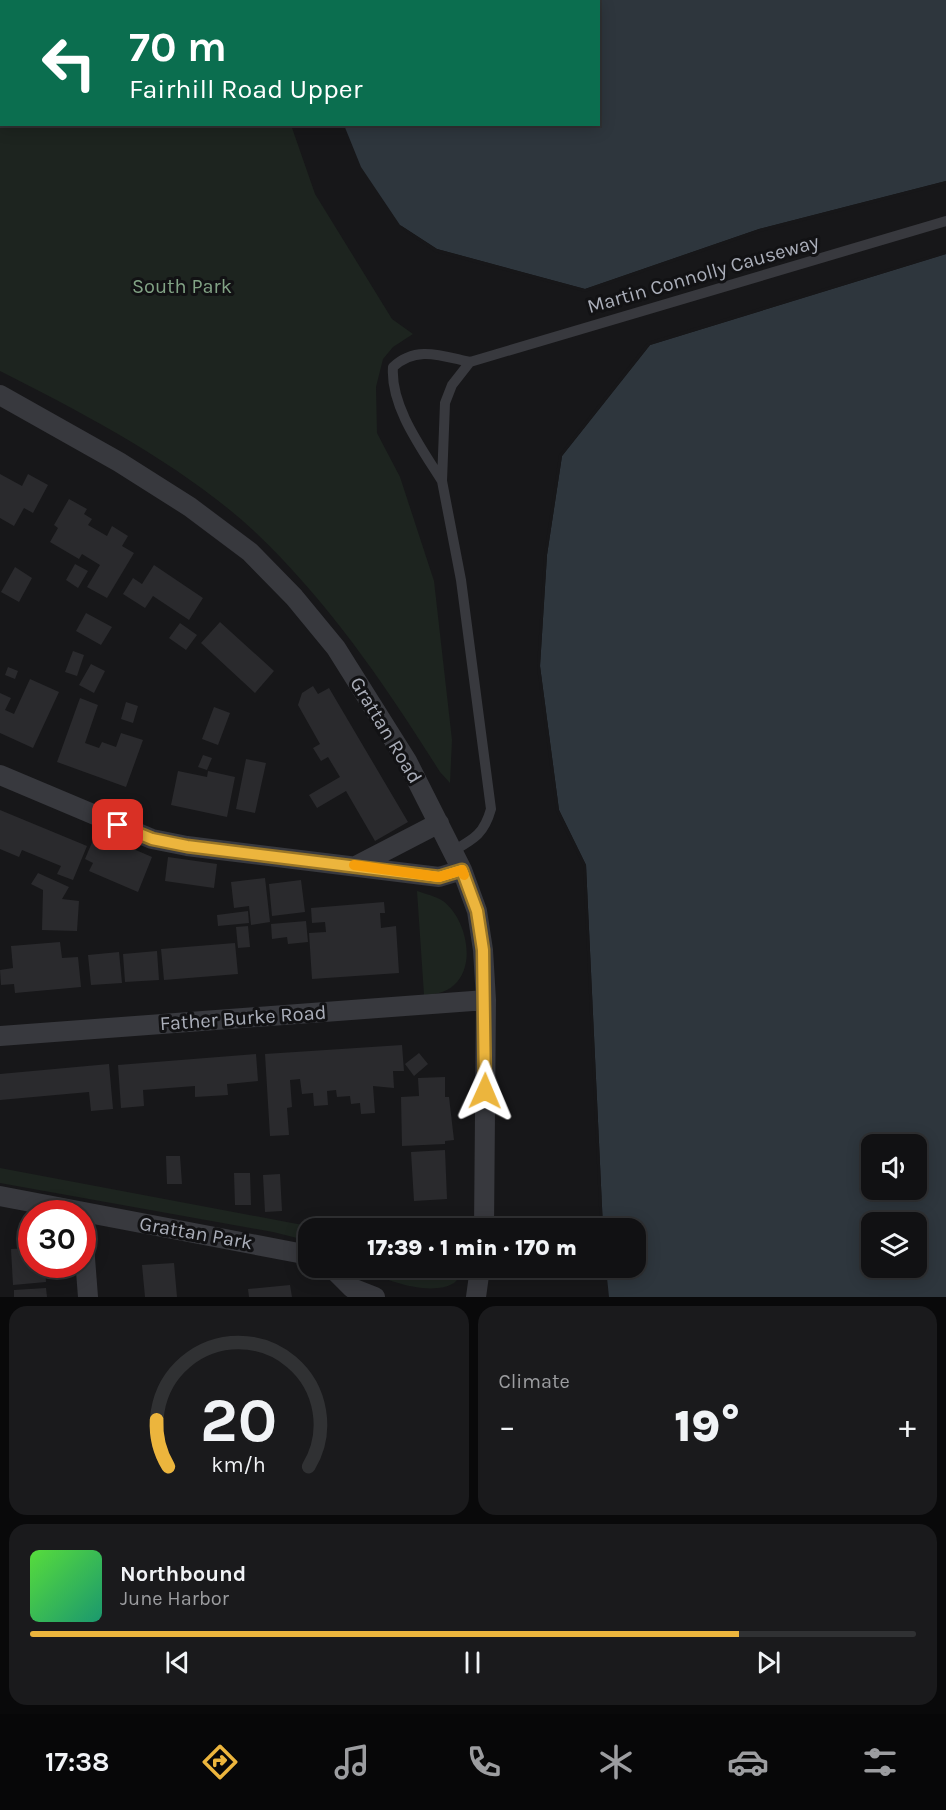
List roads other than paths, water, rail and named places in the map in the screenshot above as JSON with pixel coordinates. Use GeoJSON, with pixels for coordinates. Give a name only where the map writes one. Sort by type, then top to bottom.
{"type":"FeatureCollection","features":[{"type":"Feature","properties":{"kind":"street","name":"Grattan Road"},"geometry":{"type":"LineString","coordinates":[[0,395],[172,495],[250,552],[294,597],[336,648],[379,713],[439,823],[462,870],[477,911],[483,950],[486,1000],[484,1218]]}},
{"type":"Feature","properties":{"kind":"street"},"geometry":{"type":"LineString","coordinates":[[0,775],[152,839],[187,846],[439,877],[462,870]]}},
{"type":"Feature","properties":{"kind":"street"},"geometry":{"type":"LineString","coordinates":[[358,866],[439,823]]}},
{"type":"Feature","properties":{"kind":"street","name":"Father Burke Road"},"geometry":{"type":"LineString","coordinates":[[0,1036],[486,1000]]}},
{"type":"Feature","properties":{"kind":"street","name":"Grattan Park"},"geometry":{"type":"LineString","coordinates":[[0,1196],[18,1200]]}},
{"type":"Feature","properties":{"kind":"street","name":"Grattan Park"},"geometry":{"type":"LineString","coordinates":[[96,1217],[298,1253]]}},
{"type":"Feature","properties":{"kind":"street"},"geometry":{"type":"LineString","coordinates":[[87,1278],[88,1297]]}},
{"type":"Feature","properties":{"kind":"street"},"geometry":{"type":"LineString","coordinates":[[339,1278],[350,1293],[375,1297]]}},
{"type":"Feature","properties":{"kind":"street"},"geometry":{"type":"LineString","coordinates":[[476,1297],[479,1278]]}},
{"type":"Feature","properties":{"kind":"lane","name":"Martin Connolly Causeway"},"geometry":{"type":"LineString","coordinates":[[442,481],[402,409],[392,381],[393,367],[403,358],[415,354],[433,354],[470,362],[946,221]]}},
{"type":"Feature","properties":{"kind":"lane","name":"Martin Connolly Causeway"},"geometry":{"type":"LineString","coordinates":[[453,852],[470,842],[486,827],[491,809],[461,580],[442,481],[446,404],[452,385],[470,362]]}},
{"type":"Feature","properties":{"kind":"park label","name":"South Park"},"geometry":{"type":"Point","coordinates":[182,286]}}]}
